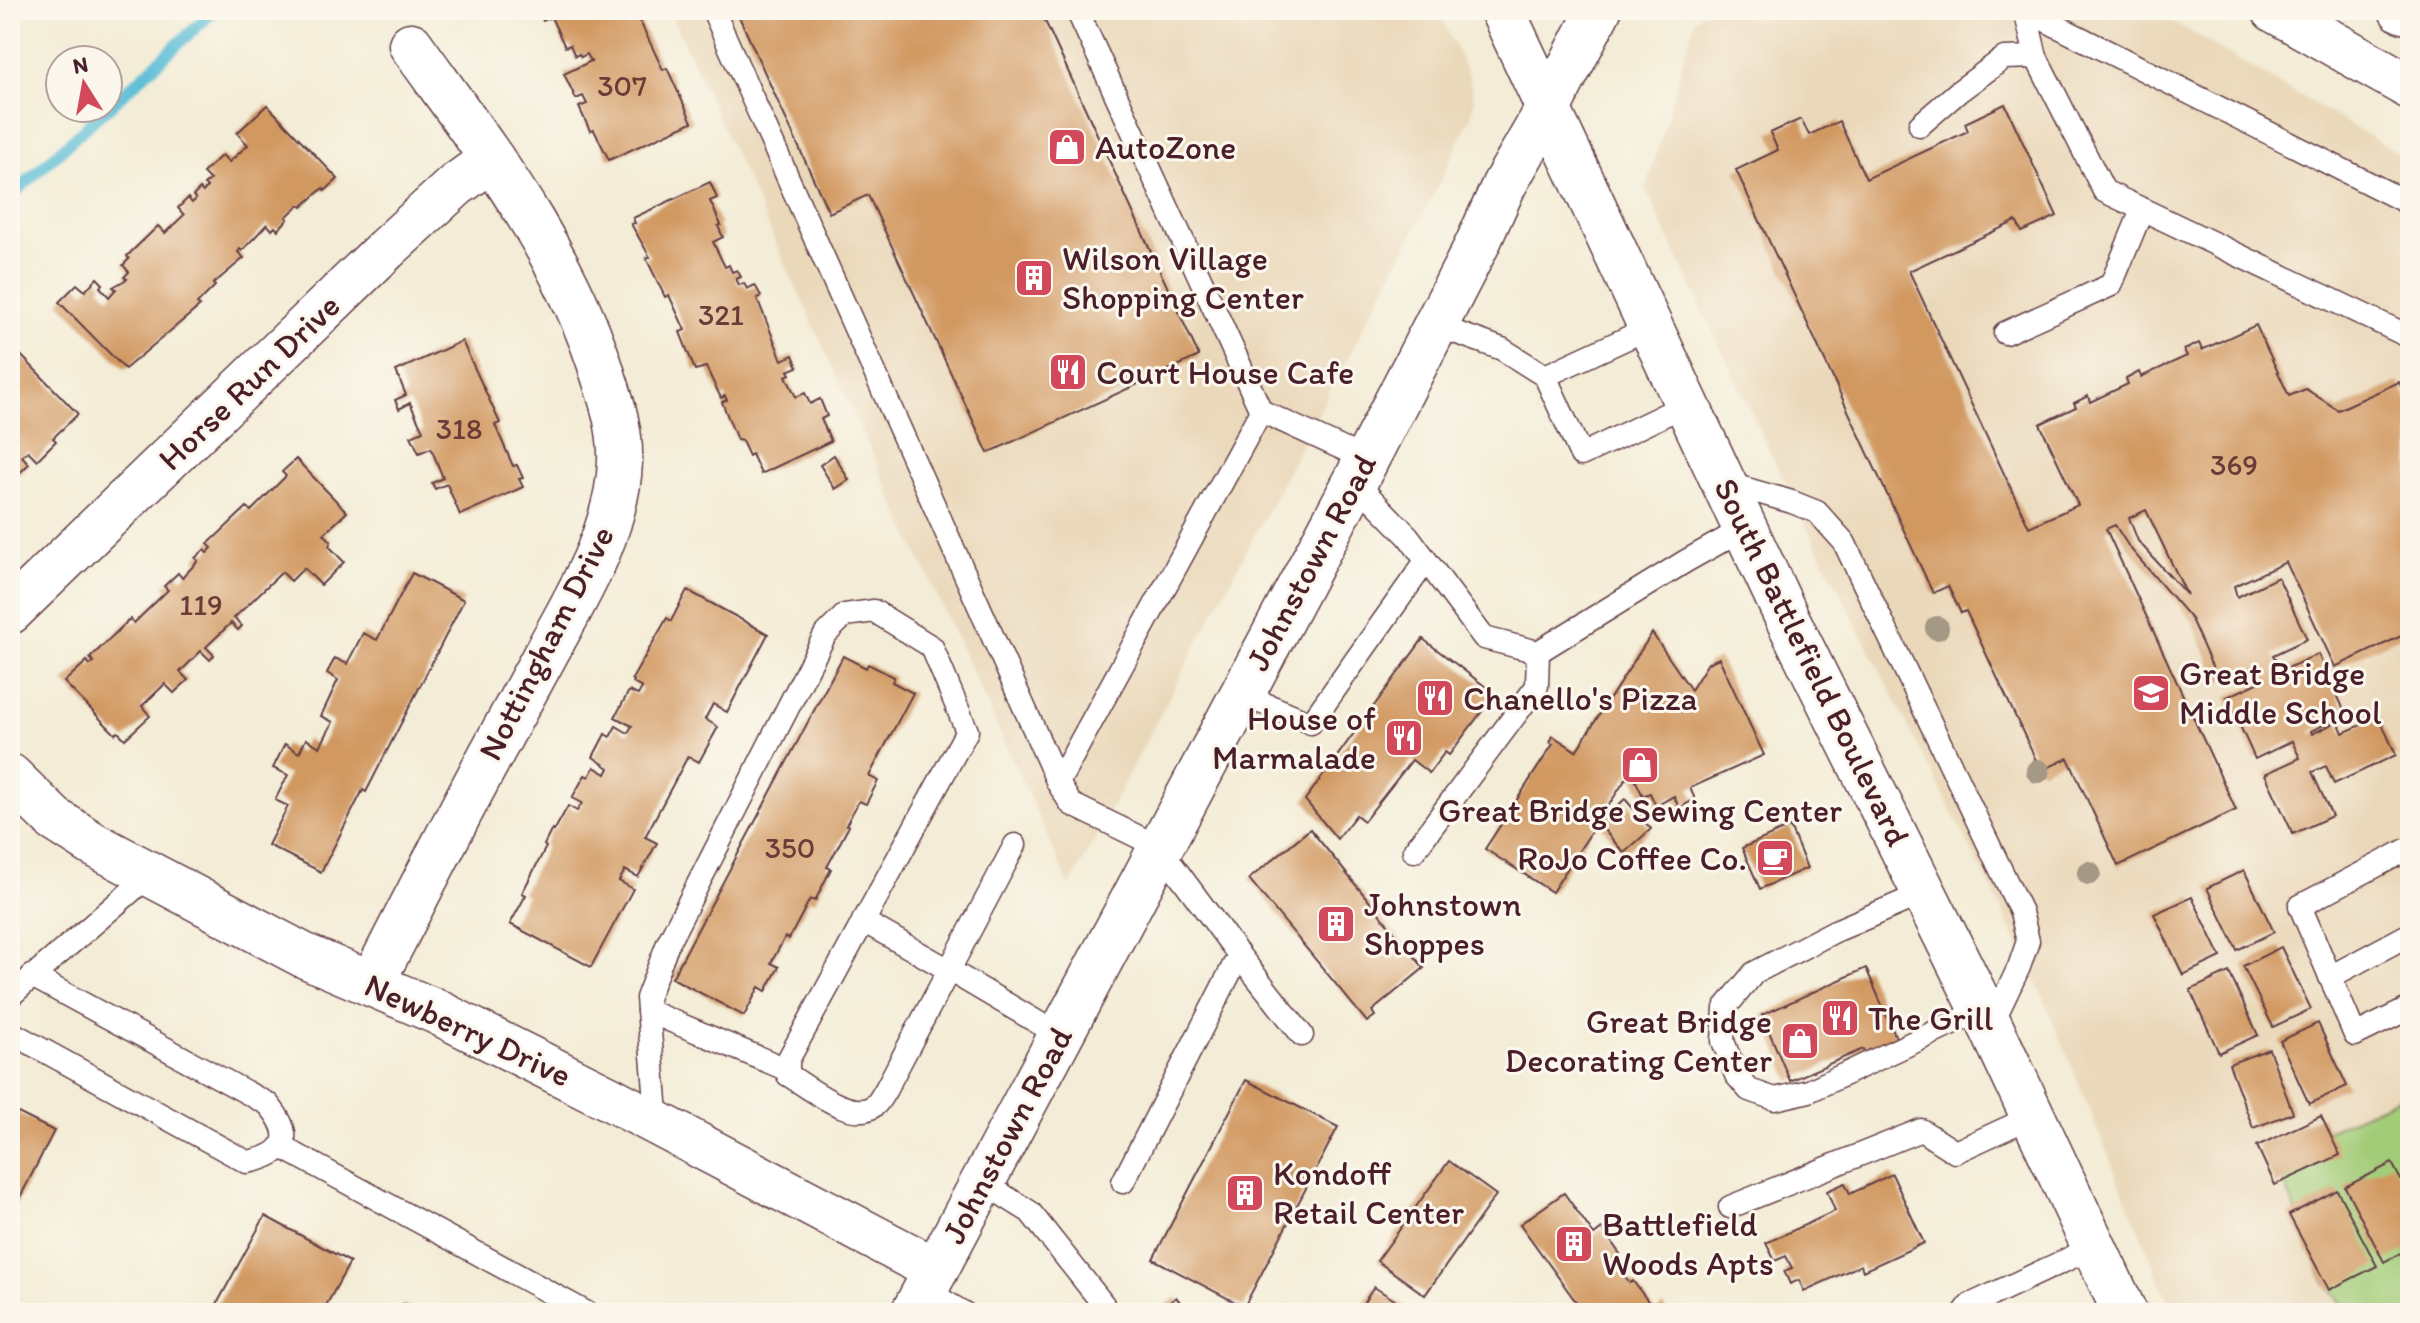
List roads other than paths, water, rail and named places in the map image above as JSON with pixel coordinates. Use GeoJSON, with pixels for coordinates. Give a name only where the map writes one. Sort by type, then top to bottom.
{"type":"FeatureCollection","features":[{"type":"Feature","properties":{"kind":"main road","name":"South Battlefield Boulevard"},"geometry":{"type":"LineString","coordinates":[[1502,10],[1745,528],[2033,1116],[2125,1313]]}},
{"type":"Feature","properties":{"kind":"main road","name":"Johnstown Road"},"geometry":{"type":"LineString","coordinates":[[925,1291],[1360,470],[1504,185],[1599,10]]}},
{"type":"Feature","properties":{"kind":"main road"},"geometry":{"type":"LineString","coordinates":[[2274,10],[2410,87]]}},
{"type":"Feature","properties":{"kind":"main road"},"geometry":{"type":"LineString","coordinates":[[2401,10],[2410,13]]}},
{"type":"Feature","properties":{"kind":"main road","name":"Nottingham Drive"},"geometry":{"type":"LineString","coordinates":[[372,983],[571,608],[613,510],[620,461],[617,419],[597,353],[557,266],[492,159],[411,45]]}},
{"type":"Feature","properties":{"kind":"main road","name":"Horse Run Drive"},"geometry":{"type":"LineString","coordinates":[[10,612],[386,249],[456,185],[492,159]]}},
{"type":"Feature","properties":{"kind":"main road","name":"Newberry Drive"},"geometry":{"type":"LineString","coordinates":[[10,776],[54,819],[93,844],[303,955],[437,1012],[658,1124],[925,1291]]}},
{"type":"Feature","properties":{"kind":"lane"},"geometry":{"type":"LineString","coordinates":[[713,10],[1058,783],[1071,804],[1159,847],[1302,1035]]}},
{"type":"Feature","properties":{"kind":"lane"},"geometry":{"type":"LineString","coordinates":[[1077,10],[1261,411],[1360,470],[1484,638],[1538,652],[1745,528]]}},
{"type":"Feature","properties":{"kind":"lane"},"geometry":{"type":"LineString","coordinates":[[2025,10],[2036,57],[2104,191],[2410,337]]}},
{"type":"Feature","properties":{"kind":"lane"},"geometry":{"type":"LineString","coordinates":[[2025,10],[2410,204]]}},
{"type":"Feature","properties":{"kind":"lane"},"geometry":{"type":"LineString","coordinates":[[1920,125],[2004,58],[2036,57]]}},
{"type":"Feature","properties":{"kind":"lane"},"geometry":{"type":"LineString","coordinates":[[2005,333],[2111,285],[2142,210]]}},
{"type":"Feature","properties":{"kind":"lane"},"geometry":{"type":"LineString","coordinates":[[1435,325],[1502,349],[1545,376],[1581,455],[1687,404]]}},
{"type":"Feature","properties":{"kind":"lane"},"geometry":{"type":"LineString","coordinates":[[1545,376],[1651,327]]}},
{"type":"Feature","properties":{"kind":"lane"},"geometry":{"type":"LineString","coordinates":[[1058,783],[1261,411]]}},
{"type":"Feature","properties":{"kind":"lane"},"geometry":{"type":"LineString","coordinates":[[1724,483],[1817,512],[1844,542],[2021,912],[2028,941],[1986,1019],[1809,1091],[1775,1099],[1749,1090],[1736,1075],[1723,1041],[1725,1008],[1754,973],[1833,932],[1924,893]]}},
{"type":"Feature","properties":{"kind":"lane"},"geometry":{"type":"LineString","coordinates":[[1241,694],[1311,723],[1426,561]]}},
{"type":"Feature","properties":{"kind":"lane"},"geometry":{"type":"LineString","coordinates":[[658,1124],[647,998],[668,943],[825,635],[845,615],[874,611],[932,647],[967,731],[788,1060],[788,1075],[843,1108],[858,1112],[874,1106],[1015,845]]}},
{"type":"Feature","properties":{"kind":"lane"},"geometry":{"type":"LineString","coordinates":[[1414,851],[1537,686],[1538,652]]}},
{"type":"Feature","properties":{"kind":"lane"},"geometry":{"type":"LineString","coordinates":[[2410,848],[2300,906],[2355,1035],[2410,1008]]}},
{"type":"Feature","properties":{"kind":"lane"},"geometry":{"type":"LineString","coordinates":[[10,996],[151,874]]}},
{"type":"Feature","properties":{"kind":"lane"},"geometry":{"type":"LineString","coordinates":[[863,921],[1059,1035]]}},
{"type":"Feature","properties":{"kind":"lane"},"geometry":{"type":"LineString","coordinates":[[2330,977],[2410,934]]}},
{"type":"Feature","properties":{"kind":"lane"},"geometry":{"type":"LineString","coordinates":[[1123,1182],[1239,955]]}},
{"type":"Feature","properties":{"kind":"lane"},"geometry":{"type":"LineString","coordinates":[[10,1032],[247,1162],[270,1158],[282,1147],[286,1133],[279,1117],[268,1104],[32,976]]}},
{"type":"Feature","properties":{"kind":"lane"},"geometry":{"type":"LineString","coordinates":[[648,1011],[788,1070]]}},
{"type":"Feature","properties":{"kind":"lane"},"geometry":{"type":"LineString","coordinates":[[1730,1207],[1921,1130],[1955,1152],[2033,1116]]}},
{"type":"Feature","properties":{"kind":"lane"},"geometry":{"type":"LineString","coordinates":[[282,1147],[587,1313]]}},
{"type":"Feature","properties":{"kind":"lane"},"geometry":{"type":"LineString","coordinates":[[982,1182],[1030,1212],[1103,1304]]}},
{"type":"Feature","properties":{"kind":"lane"},"geometry":{"type":"LineString","coordinates":[[1964,1313],[1970,1305],[2094,1247]]}},
{"type":"Feature","properties":{"kind":"lane"},"geometry":{"type":"LineString","coordinates":[[925,1291],[964,1313]]}},
{"type":"Feature","properties":{"kind":"waterway"},"geometry":{"type":"LineString","coordinates":[[124,93],[215,10]]}},
{"type":"Feature","properties":{"kind":"waterway"},"geometry":{"type":"LineString","coordinates":[[10,197],[90,124]]}},
{"type":"Feature","properties":{"kind":"place","name":"AutoZone"},"geometry":{"type":"Point","coordinates":[1067,147]}},
{"type":"Feature","properties":{"kind":"place","name":"Wilson Village Shopping Center"},"geometry":{"type":"Point","coordinates":[1034,278]}},
{"type":"Feature","properties":{"kind":"place","name":"Court House Cafe"},"geometry":{"type":"Point","coordinates":[1068,372]}},
{"type":"Feature","properties":{"kind":"place","name":"Great Bridge Middle School"},"geometry":{"type":"Point","coordinates":[2151,693]}},
{"type":"Feature","properties":{"kind":"place","name":"Chanello's Pizza"},"geometry":{"type":"Point","coordinates":[1435,698]}},
{"type":"Feature","properties":{"kind":"place","name":"House of Marmalade"},"geometry":{"type":"Point","coordinates":[1404,738]}},
{"type":"Feature","properties":{"kind":"place","name":"Great Bridge Sewing Center"},"geometry":{"type":"Point","coordinates":[1640,765]}},
{"type":"Feature","properties":{"kind":"place","name":"RoJo Coffee Co."},"geometry":{"type":"Point","coordinates":[1775,858]}},
{"type":"Feature","properties":{"kind":"place","name":"Johnstown Shoppes"},"geometry":{"type":"Point","coordinates":[1336,924]}},
{"type":"Feature","properties":{"kind":"place","name":"The Grill"},"geometry":{"type":"Point","coordinates":[1840,1018]}},
{"type":"Feature","properties":{"kind":"place","name":"Great Bridge Decorating Center"},"geometry":{"type":"Point","coordinates":[1800,1041]}},
{"type":"Feature","properties":{"kind":"place","name":"Kondoff Retail Center"},"geometry":{"type":"Point","coordinates":[1245,1193]}},
{"type":"Feature","properties":{"kind":"place","name":"Battlefield Woods Apts"},"geometry":{"type":"Point","coordinates":[1574,1244]}}]}
